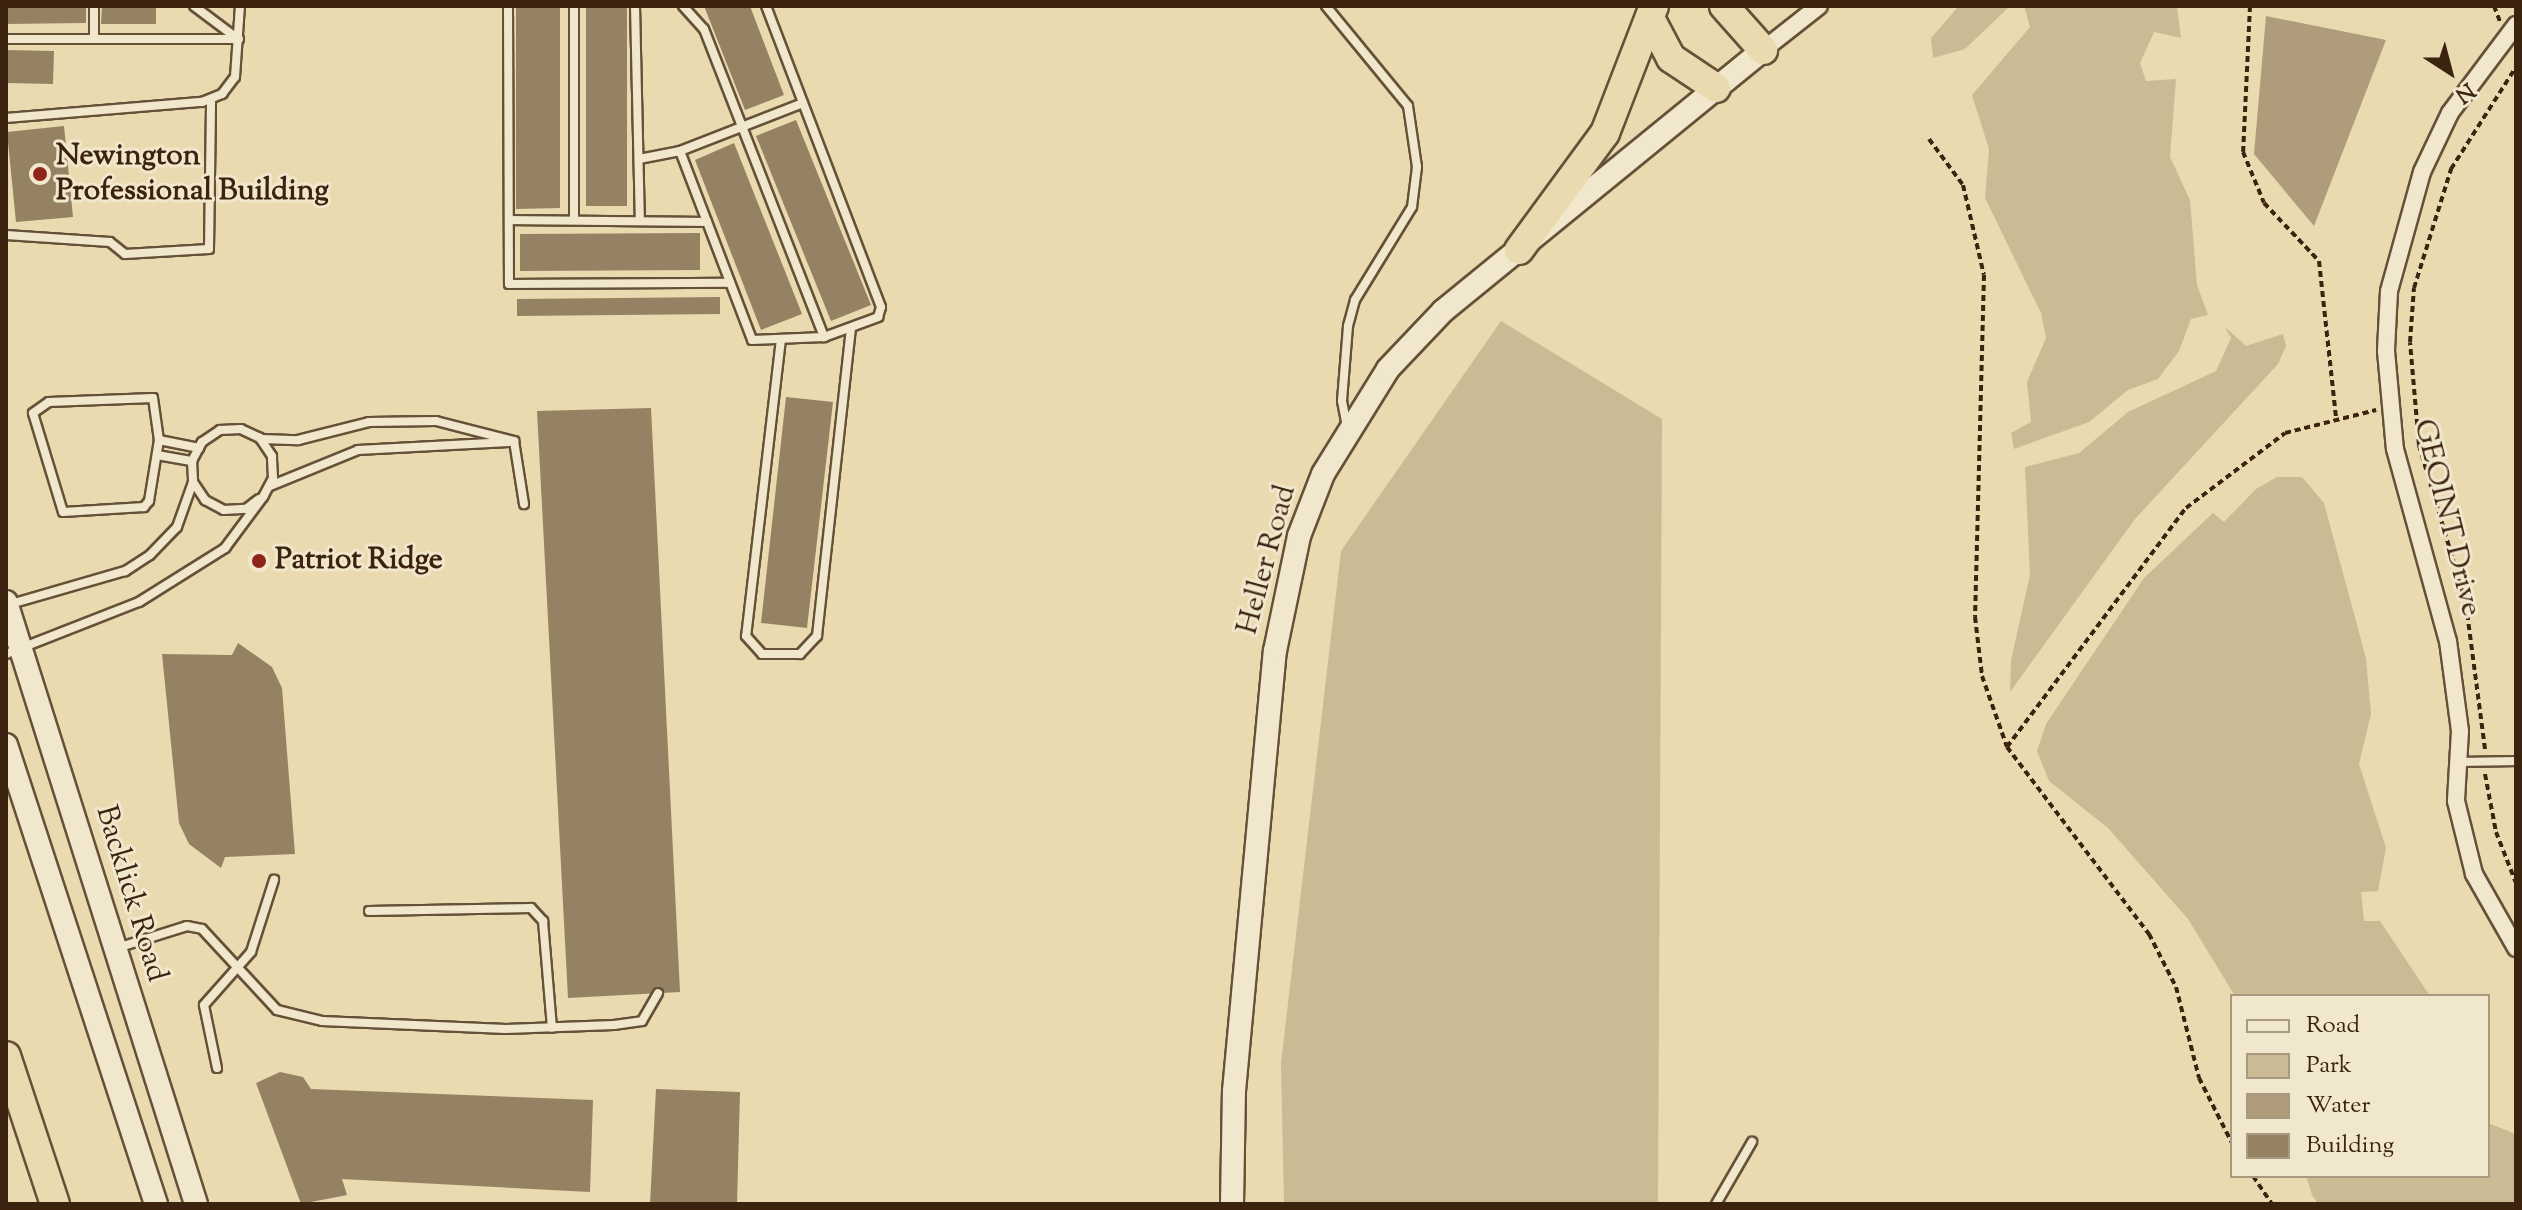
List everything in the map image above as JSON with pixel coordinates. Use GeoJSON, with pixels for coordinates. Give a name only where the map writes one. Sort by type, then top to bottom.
{"type":"FeatureCollection","features":[{"type":"Feature","properties":{"kind":"highway"},"geometry":{"type":"LineString","coordinates":[[1724,6],[1763,50]]}},
{"type":"Feature","properties":{"kind":"highway"},"geometry":{"type":"LineString","coordinates":[[1653,13],[1671,58],[1716,88]]}},
{"type":"Feature","properties":{"kind":"highway"},"geometry":{"type":"LineString","coordinates":[[1519,250],[1605,133],[1653,13]]}},
{"type":"Feature","properties":{"kind":"highway"},"geometry":{"type":"LineString","coordinates":[[6,1056],[55,1204]]}},
{"type":"Feature","properties":{"kind":"street","name":"Heller Road"},"geometry":{"type":"LineString","coordinates":[[1232,1204],[1236,1064],[1275,651],[1299,536],[1347,426],[1388,369],[1443,311],[1819,6]]}},
{"type":"Feature","properties":{"kind":"street","name":"GEOINT Drive"},"geometry":{"type":"LineString","coordinates":[[2516,25],[2450,113],[2408,214],[2389,291],[2389,409],[2448,641],[2461,762],[2456,801],[2474,874],[2516,948]]}},
{"type":"Feature","properties":{"kind":"street","name":"Backlick Road"},"geometry":{"type":"LineString","coordinates":[[6,604],[13,652],[116,948],[196,1204]]}},
{"type":"Feature","properties":{"kind":"street"},"geometry":{"type":"LineString","coordinates":[[6,745],[156,1204]]}},
{"type":"Feature","properties":{"kind":"lane"},"geometry":{"type":"LineString","coordinates":[[94,6],[94,39]]}},
{"type":"Feature","properties":{"kind":"lane"},"geometry":{"type":"LineString","coordinates":[[194,6],[239,39]]}},
{"type":"Feature","properties":{"kind":"lane"},"geometry":{"type":"LineString","coordinates":[[6,118],[211,99],[235,77],[240,6]]}},
{"type":"Feature","properties":{"kind":"lane"},"geometry":{"type":"LineString","coordinates":[[508,6],[509,284],[730,283]]}},
{"type":"Feature","properties":{"kind":"lane"},"geometry":{"type":"LineString","coordinates":[[574,6],[574,220]]}},
{"type":"Feature","properties":{"kind":"lane"},"geometry":{"type":"LineString","coordinates":[[635,6],[640,221]]}},
{"type":"Feature","properties":{"kind":"lane"},"geometry":{"type":"LineString","coordinates":[[683,6],[704,29],[824,337]]}},
{"type":"Feature","properties":{"kind":"lane"},"geometry":{"type":"LineString","coordinates":[[680,151],[752,340],[824,337],[872,323],[881,307],[766,6]]}},
{"type":"Feature","properties":{"kind":"lane"},"geometry":{"type":"LineString","coordinates":[[1326,6],[1408,106],[1417,167],[1404,224],[1352,313],[1342,401],[1347,426]]}},
{"type":"Feature","properties":{"kind":"lane"},"geometry":{"type":"LineString","coordinates":[[6,39],[239,39]]}},
{"type":"Feature","properties":{"kind":"lane"},"geometry":{"type":"LineString","coordinates":[[6,235],[110,242],[125,254],[209,249],[211,99]]}},
{"type":"Feature","properties":{"kind":"lane"},"geometry":{"type":"LineString","coordinates":[[639,159],[680,151],[803,103]]}},
{"type":"Feature","properties":{"kind":"lane"},"geometry":{"type":"LineString","coordinates":[[509,220],[707,222]]}},
{"type":"Feature","properties":{"kind":"lane"},"geometry":{"type":"LineString","coordinates":[[781,339],[746,636],[762,654],[800,654],[817,636],[851,330]]}},
{"type":"Feature","properties":{"kind":"lane"},"geometry":{"type":"LineString","coordinates":[[153,398],[159,440],[157,455],[144,507],[63,512],[33,413],[49,402],[153,398]]}},
{"type":"Feature","properties":{"kind":"lane"},"geometry":{"type":"LineString","coordinates":[[6,604],[125,571],[150,555],[177,527],[193,482],[192,461],[199,448],[220,430],[241,429],[260,438],[298,440],[369,422],[436,421],[514,441]]}},
{"type":"Feature","properties":{"kind":"lane"},"geometry":{"type":"LineString","coordinates":[[13,652],[173,582],[225,548],[269,486],[272,456],[260,438]]}},
{"type":"Feature","properties":{"kind":"lane"},"geometry":{"type":"LineString","coordinates":[[159,440],[199,448]]}},
{"type":"Feature","properties":{"kind":"lane"},"geometry":{"type":"LineString","coordinates":[[269,486],[358,450],[514,441]]}},
{"type":"Feature","properties":{"kind":"lane"},"geometry":{"type":"LineString","coordinates":[[514,441],[524,504]]}},
{"type":"Feature","properties":{"kind":"lane"},"geometry":{"type":"LineString","coordinates":[[157,455],[192,461]]}},
{"type":"Feature","properties":{"kind":"lane"},"geometry":{"type":"LineString","coordinates":[[193,482],[205,500],[224,510],[246,509],[263,497]]}},
{"type":"Feature","properties":{"kind":"lane"},"geometry":{"type":"LineString","coordinates":[[2461,762],[2516,761]]}},
{"type":"Feature","properties":{"kind":"lane"},"geometry":{"type":"LineString","coordinates":[[217,1068],[204,1005],[251,952],[274,880]]}},
{"type":"Feature","properties":{"kind":"lane"},"geometry":{"type":"LineString","coordinates":[[369,911],[531,908],[543,921],[552,1028]]}},
{"type":"Feature","properties":{"kind":"lane"},"geometry":{"type":"LineString","coordinates":[[116,948],[187,926],[208,934],[266,1002],[302,1019],[552,1028],[642,1021],[658,993]]}},
{"type":"Feature","properties":{"kind":"lane"},"geometry":{"type":"LineString","coordinates":[[1716,1204],[1752,1142]]}},
{"type":"Feature","properties":{"kind":"path"},"geometry":{"type":"LineString","coordinates":[[2250,6],[2243,152],[2264,203],[2319,261],[2336,417]]}},
{"type":"Feature","properties":{"kind":"path"},"geometry":{"type":"LineString","coordinates":[[2516,67],[2451,169],[2414,288],[2410,342],[2419,445],[2466,604],[2496,832],[2516,883]]}},
{"type":"Feature","properties":{"kind":"path"},"geometry":{"type":"LineString","coordinates":[[1929,139],[1963,185],[1984,275],[1975,617],[1982,676],[2007,747],[2149,934],[2176,987],[2199,1078],[2230,1139]]}},
{"type":"Feature","properties":{"kind":"path"},"geometry":{"type":"LineString","coordinates":[[2007,747],[2186,508],[2285,433],[2336,417],[2389,409]]}},
{"type":"Feature","properties":{"kind":"path"},"geometry":{"type":"LineString","coordinates":[[2254,1178],[2272,1204]]}},
{"type":"Feature","properties":{"kind":"green space"},"geometry":{"type":"Polygon","coordinates":[[[1959,6],[2010,6],[1965,49],[1933,58],[1931,38],[1959,6]]]}},
{"type":"Feature","properties":{"kind":"green space"},"geometry":{"type":"Polygon","coordinates":[[[2024,6],[2177,6],[2181,38],[2154,32],[2140,63],[2146,81],[2176,79],[2170,157],[2190,200],[2197,285],[2208,315],[2191,319],[2179,351],[2158,379],[2128,390],[2089,422],[2014,449],[2011,433],[2031,422],[2027,382],[2046,338],[2041,313],[1985,198],[1989,149],[1972,95],[2030,27],[2024,6]]]}},
{"type":"Feature","properties":{"kind":"green space"},"geometry":{"type":"Polygon","coordinates":[[[1501,321],[1662,419],[1658,1204],[1284,1204],[1281,1063],[1341,551],[1501,321]]]}},
{"type":"Feature","properties":{"kind":"green space"},"geometry":{"type":"Polygon","coordinates":[[[2225,327],[2246,346],[2283,334],[2286,346],[2278,364],[2135,519],[2010,692],[2011,660],[2030,575],[2025,467],[2079,453],[2128,412],[2216,371],[2231,338],[2225,327]]]}},
{"type":"Feature","properties":{"kind":"green space"},"geometry":{"type":"Polygon","coordinates":[[[2277,477],[2302,477],[2324,503],[2366,658],[2371,714],[2359,764],[2386,848],[2378,891],[2361,892],[2364,921],[2380,921],[2429,994],[2234,994],[2188,919],[2108,828],[2049,781],[2037,751],[2046,724],[2144,578],[2213,513],[2224,522],[2256,489],[2277,477]]]}},
{"type":"Feature","properties":{"kind":"green space"},"geometry":{"type":"Polygon","coordinates":[[[2490,1124],[2516,1134],[2516,1204],[2318,1204],[2307,1178],[2490,1178],[2490,1124]]]}},
{"type":"Feature","properties":{"kind":"water"},"geometry":{"type":"Polygon","coordinates":[[[2266,16],[2386,40],[2314,226],[2254,154],[2266,16]]]}},
{"type":"Feature","properties":{"kind":"building"},"geometry":{"type":"Polygon","coordinates":[[[6,6],[86,6],[86,23],[6,24],[6,6]]]}},
{"type":"Feature","properties":{"kind":"building"},"geometry":{"type":"Polygon","coordinates":[[[102,6],[156,6],[156,24],[101,24],[102,6]]]}},
{"type":"Feature","properties":{"kind":"building"},"geometry":{"type":"Polygon","coordinates":[[[516,6],[560,6],[560,208],[516,209],[516,6]]]}},
{"type":"Feature","properties":{"kind":"building"},"geometry":{"type":"Polygon","coordinates":[[[586,6],[627,6],[627,206],[586,206],[586,6]]]}},
{"type":"Feature","properties":{"kind":"building"},"geometry":{"type":"Polygon","coordinates":[[[704,6],[750,6],[784,95],[745,110],[704,6]]]}},
{"type":"Feature","properties":{"kind":"building"},"geometry":{"type":"Polygon","coordinates":[[[6,50],[54,51],[53,84],[6,83],[6,50]]]}},
{"type":"Feature","properties":{"kind":"building"},"geometry":{"type":"Polygon","coordinates":[[[796,120],[871,305],[831,321],[756,136],[796,120]]]}},
{"type":"Feature","properties":{"kind":"building","name":"Newington Professional Building"},"geometry":{"type":"Polygon","coordinates":[[[64,126],[73,217],[16,222],[7,132],[64,126]]]}},
{"type":"Feature","properties":{"kind":"building"},"geometry":{"type":"Polygon","coordinates":[[[734,143],[802,314],[761,330],[695,160],[734,143]]]}},
{"type":"Feature","properties":{"kind":"building"},"geometry":{"type":"Polygon","coordinates":[[[700,233],[700,270],[520,271],[520,234],[700,233]]]}},
{"type":"Feature","properties":{"kind":"building"},"geometry":{"type":"Polygon","coordinates":[[[720,297],[720,314],[517,316],[517,299],[720,297]]]}},
{"type":"Feature","properties":{"kind":"building"},"geometry":{"type":"Polygon","coordinates":[[[786,397],[833,402],[807,628],[761,623],[786,397]]]}},
{"type":"Feature","properties":{"kind":"building"},"geometry":{"type":"Polygon","coordinates":[[[651,408],[680,992],[568,998],[537,411],[651,408]]]}},
{"type":"Feature","properties":{"kind":"building"},"geometry":{"type":"Polygon","coordinates":[[[238,643],[272,667],[282,688],[295,854],[225,857],[221,868],[189,844],[179,823],[162,654],[232,655],[238,643]]]}},
{"type":"Feature","properties":{"kind":"building"},"geometry":{"type":"Polygon","coordinates":[[[280,1072],[303,1077],[311,1089],[593,1100],[590,1192],[342,1179],[347,1195],[301,1204],[256,1083],[280,1072]]]}},
{"type":"Feature","properties":{"kind":"building"},"geometry":{"type":"Polygon","coordinates":[[[656,1089],[740,1092],[737,1204],[650,1204],[656,1089]]]}},
{"type":"Feature","properties":{"kind":"place","name":"Newington Professional Building"},"geometry":{"type":"Point","coordinates":[40,174]}},
{"type":"Feature","properties":{"kind":"place","name":"Patriot Ridge"},"geometry":{"type":"Point","coordinates":[259,561]}}]}
